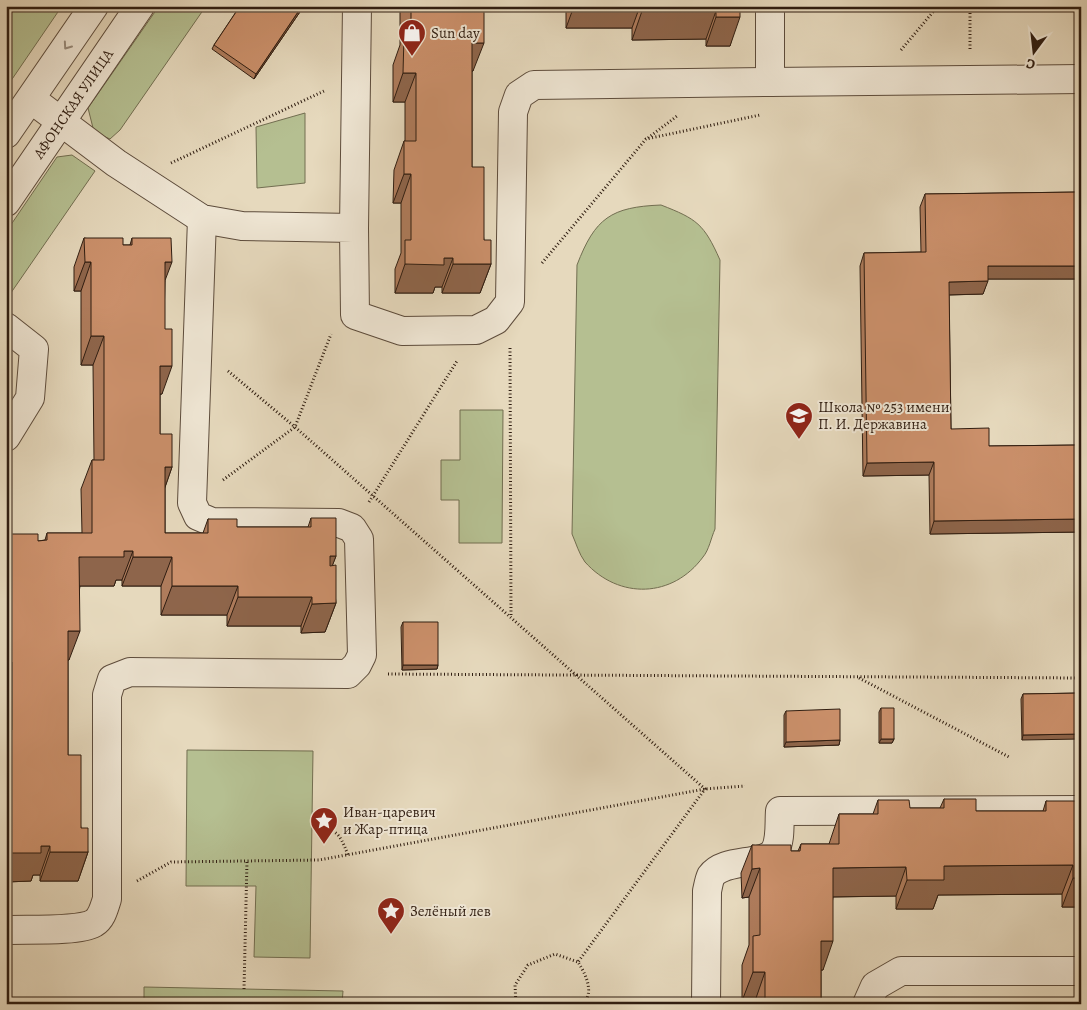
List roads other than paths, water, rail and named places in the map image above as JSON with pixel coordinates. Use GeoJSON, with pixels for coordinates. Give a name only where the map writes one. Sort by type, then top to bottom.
{"type":"FeatureCollection","features":[{"type":"Feature","properties":{"kind":"street"},"geometry":{"type":"LineString","coordinates":[[6,134],[94,6]]}},
{"type":"Feature","properties":{"kind":"street"},"geometry":{"type":"LineString","coordinates":[[357,6],[354,228],[355,315],[402,331],[476,330],[496,320],[510,302],[513,112],[519,94],[534,85],[1081,79]]}},
{"type":"Feature","properties":{"kind":"street"},"geometry":{"type":"LineString","coordinates":[[770,6],[770,82]]}},
{"type":"Feature","properties":{"kind":"street","name":"АФОНСКАЯ УЛИЦА"},"geometry":{"type":"LineString","coordinates":[[6,202],[61,122],[132,9]]}},
{"type":"Feature","properties":{"kind":"street"},"geometry":{"type":"LineString","coordinates":[[31,99],[139,178],[202,219],[242,226],[354,228]]}},
{"type":"Feature","properties":{"kind":"street"},"geometry":{"type":"LineString","coordinates":[[6,930],[82,927],[95,922],[102,913],[107,899],[107,695],[112,679],[130,672],[348,674],[357,665],[362,654],[359,539],[352,528],[339,523],[212,522],[198,516],[192,503],[202,219]]}},
{"type":"Feature","properties":{"kind":"street"},"geometry":{"type":"LineString","coordinates":[[6,327],[34,349],[30,398],[6,437]]}},
{"type":"Feature","properties":{"kind":"street"},"geometry":{"type":"LineString","coordinates":[[706,1004],[707,891],[711,876],[724,866],[765,857],[774,852],[778,844],[780,811],[1081,810]]}},
{"type":"Feature","properties":{"kind":"street"},"geometry":{"type":"LineString","coordinates":[[867,1004],[875,986],[901,971],[1081,971]]}},
{"type":"Feature","properties":{"kind":"place","name":"Sun day"},"geometry":{"type":"Point","coordinates":[412,57]}},
{"type":"Feature","properties":{"kind":"place","name":"Школа № 253 имени П. И. Державина"},"geometry":{"type":"Point","coordinates":[799,440]}},
{"type":"Feature","properties":{"kind":"place","name":"Иван-царевич и Жар-птица"},"geometry":{"type":"Point","coordinates":[324,845]}},
{"type":"Feature","properties":{"kind":"place","name":"Зелёный лев"},"geometry":{"type":"Point","coordinates":[391,935]}}]}
